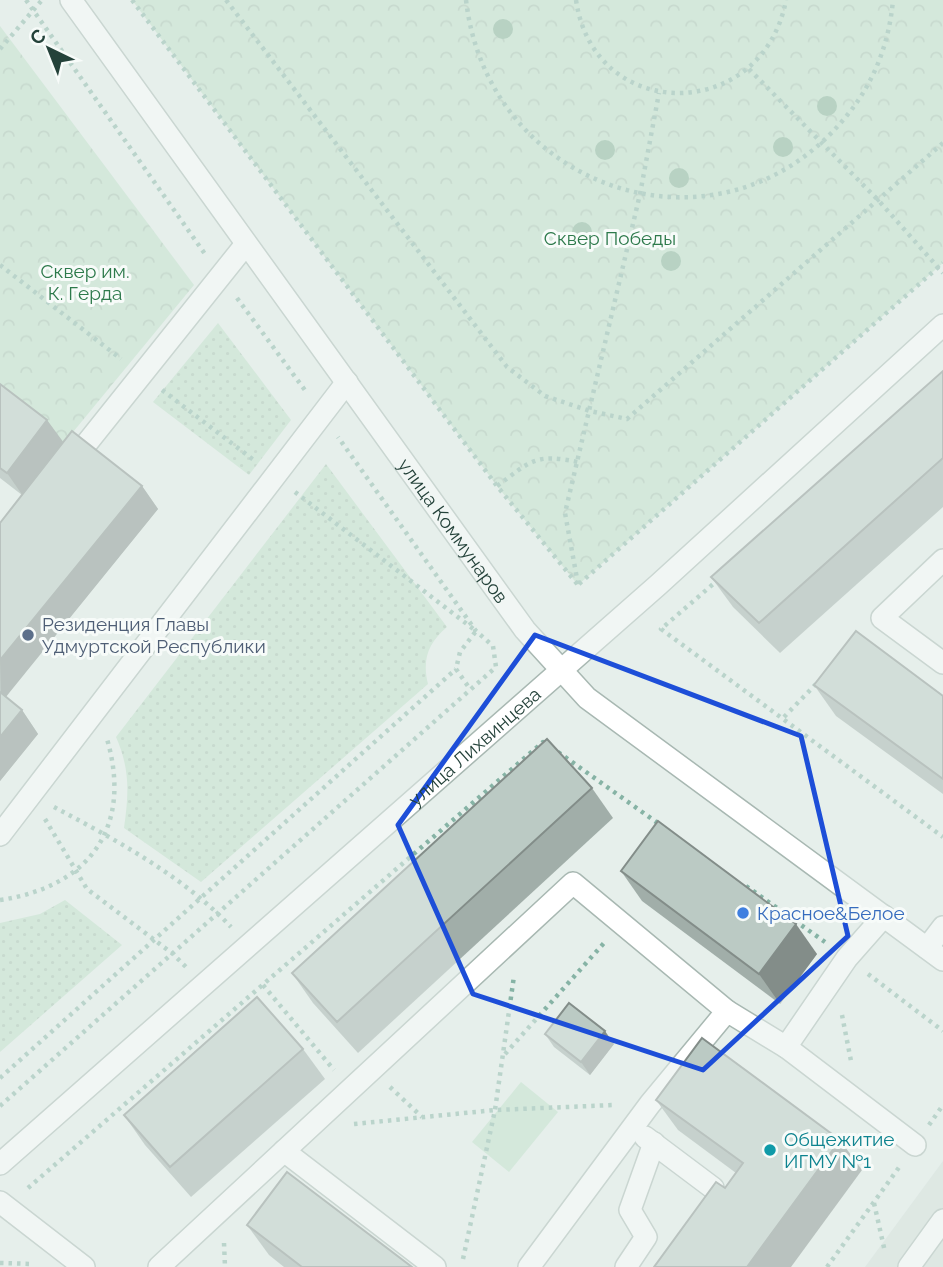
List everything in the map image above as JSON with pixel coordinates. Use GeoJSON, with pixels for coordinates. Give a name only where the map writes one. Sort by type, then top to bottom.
{"type":"FeatureCollection","features":[{"type":"Feature","properties":{"kind":"street","name":"улица Коммунаров"},"geometry":{"type":"LineString","coordinates":[[71,0],[524,630],[560,670],[587,698],[935,954]]}},
{"type":"Feature","properties":{"kind":"street"},"geometry":{"type":"LineString","coordinates":[[58,479],[246,244]]}},
{"type":"Feature","properties":{"kind":"street","name":"улица Лихвинцева"},"geometry":{"type":"LineString","coordinates":[[0,1164],[560,670],[943,325]]}},
{"type":"Feature","properties":{"kind":"street"},"geometry":{"type":"LineString","coordinates":[[0,835],[347,382]]}},
{"type":"Feature","properties":{"kind":"street"},"geometry":{"type":"LineString","coordinates":[[943,560],[882,618],[943,663]]}},
{"type":"Feature","properties":{"kind":"street"},"geometry":{"type":"LineString","coordinates":[[159,1267],[573,883],[727,1011],[786,1047],[915,1145]]}},
{"type":"Feature","properties":{"kind":"street"},"geometry":{"type":"LineString","coordinates":[[786,1047],[847,958],[884,916]]}},
{"type":"Feature","properties":{"kind":"street"},"geometry":{"type":"LineString","coordinates":[[935,954],[943,927]]}},
{"type":"Feature","properties":{"kind":"street"},"geometry":{"type":"LineString","coordinates":[[529,1267],[632,1127],[727,1011]]}},
{"type":"Feature","properties":{"kind":"street"},"geometry":{"type":"LineString","coordinates":[[632,1127],[713,1188]]}},
{"type":"Feature","properties":{"kind":"street"},"geometry":{"type":"LineString","coordinates":[[626,1267],[646,1237],[631,1210],[654,1143]]}},
{"type":"Feature","properties":{"kind":"street"},"geometry":{"type":"LineString","coordinates":[[284,1151],[435,1267]]}},
{"type":"Feature","properties":{"kind":"street"},"geometry":{"type":"LineString","coordinates":[[3,1205],[84,1267]]}},
{"type":"Feature","properties":{"kind":"street"},"geometry":{"type":"LineString","coordinates":[[909,1267],[943,1220]]}},
{"type":"Feature","properties":{"kind":"path"},"geometry":{"type":"LineString","coordinates":[[26,0],[220,276],[476,631]]}},
{"type":"Feature","properties":{"kind":"path"},"geometry":{"type":"LineString","coordinates":[[0,49],[42,0]]}},
{"type":"Feature","properties":{"kind":"path"},"geometry":{"type":"LineString","coordinates":[[132,0],[497,486],[578,585]]}},
{"type":"Feature","properties":{"kind":"path"},"geometry":{"type":"LineString","coordinates":[[226,0],[506,367],[545,396],[590,411],[627,419],[943,143]]}},
{"type":"Feature","properties":{"kind":"path"},"geometry":{"type":"LineString","coordinates":[[466,0],[470,31],[486,78],[514,120],[550,154],[593,180],[640,194],[705,196],[768,179],[823,144],[866,93],[890,32],[893,0]]}},
{"type":"Feature","properties":{"kind":"path"},"geometry":{"type":"LineString","coordinates":[[576,0],[578,17],[590,44],[608,66],[632,83],[659,93],[702,92],[722,86],[750,69],[768,48],[782,23],[786,0]]}},
{"type":"Feature","properties":{"kind":"path"},"geometry":{"type":"LineString","coordinates":[[750,69],[941,265],[943,273]]}},
{"type":"Feature","properties":{"kind":"path"},"geometry":{"type":"LineString","coordinates":[[578,585],[565,513],[640,194],[659,93]]}},
{"type":"Feature","properties":{"kind":"path"},"geometry":{"type":"LineString","coordinates":[[0,265],[476,631],[493,646],[496,667],[0,1106]]}},
{"type":"Feature","properties":{"kind":"path"},"geometry":{"type":"LineString","coordinates":[[578,585],[941,265]]}},
{"type":"Feature","properties":{"kind":"path"},"geometry":{"type":"LineString","coordinates":[[497,486],[526,464],[549,456],[578,462]]}},
{"type":"Feature","properties":{"kind":"path"},"geometry":{"type":"LineString","coordinates":[[724,575],[662,629],[943,836]]}},
{"type":"Feature","properties":{"kind":"path"},"geometry":{"type":"LineString","coordinates":[[0,1078],[156,941],[456,669],[460,652],[476,631]]}},
{"type":"Feature","properties":{"kind":"path"},"geometry":{"type":"LineString","coordinates":[[456,669],[470,689]]}},
{"type":"Feature","properties":{"kind":"path"},"geometry":{"type":"LineString","coordinates":[[783,717],[820,681]]}},
{"type":"Feature","properties":{"kind":"path"},"geometry":{"type":"LineString","coordinates":[[0,900],[37,891],[76,871],[99,848],[113,797],[114,770],[105,732],[96,709]]}},
{"type":"Feature","properties":{"kind":"path"},"geometry":{"type":"LineString","coordinates":[[3,1205],[263,985],[543,742],[669,832]]}},
{"type":"Feature","properties":{"kind":"path"},"geometry":{"type":"LineString","coordinates":[[31,794],[123,843],[218,913],[249,946]]}},
{"type":"Feature","properties":{"kind":"path"},"geometry":{"type":"LineString","coordinates":[[31,794],[87,889],[173,954],[204,986]]}},
{"type":"Feature","properties":{"kind":"path"},"geometry":{"type":"LineString","coordinates":[[736,879],[943,1031]]}},
{"type":"Feature","properties":{"kind":"path"},"geometry":{"type":"LineString","coordinates":[[504,1054],[622,924]]}},
{"type":"Feature","properties":{"kind":"path"},"geometry":{"type":"LineString","coordinates":[[461,1267],[495,1110],[515,982],[509,943]]}},
{"type":"Feature","properties":{"kind":"path"},"geometry":{"type":"LineString","coordinates":[[834,976],[860,1103]]}},
{"type":"Feature","properties":{"kind":"path"},"geometry":{"type":"LineString","coordinates":[[263,985],[351,1090]]}},
{"type":"Feature","properties":{"kind":"path"},"geometry":{"type":"LineString","coordinates":[[372,1070],[423,1118]]}},
{"type":"Feature","properties":{"kind":"path"},"geometry":{"type":"LineString","coordinates":[[308,1129],[495,1110],[650,1104]]}},
{"type":"Feature","properties":{"kind":"path"},"geometry":{"type":"LineString","coordinates":[[827,1267],[943,1105]]}},
{"type":"Feature","properties":{"kind":"path"},"geometry":{"type":"LineString","coordinates":[[874,1202],[885,1254]]}},
{"type":"Feature","properties":{"kind":"highlighted area"},"geometry":{"type":"Polygon","coordinates":[[[535,635],[801,736],[848,936],[703,1070],[473,994],[398,825],[535,635]]]}},
{"type":"Feature","properties":{"kind":"shaded area"},"geometry":{"type":"Polygon","coordinates":[[[943,1161],[943,1267],[865,1267],[943,1161]]]}},
{"type":"Feature","properties":{"kind":"green space","name":"Сквер Победы"},"geometry":{"type":"Polygon","coordinates":[[[132,0],[943,0],[943,263],[578,585],[497,486],[132,0]]]}},
{"type":"Feature","properties":{"kind":"green space","name":"Сквер им. К. Герда"},"geometry":{"type":"Polygon","coordinates":[[[0,26],[194,285],[64,443],[0,394],[0,26]]]}},
{"type":"Feature","properties":{"kind":"green space"},"geometry":{"type":"Polygon","coordinates":[[[218,323],[291,420],[249,475],[153,402],[218,323]]]}},
{"type":"Feature","properties":{"kind":"green space"},"geometry":{"type":"Polygon","coordinates":[[[326,464],[447,627],[435,639],[428,652],[428,684],[201,882],[124,828],[127,781],[124,760],[116,737],[326,464]]]}},
{"type":"Feature","properties":{"kind":"green space"},"geometry":{"type":"Polygon","coordinates":[[[65,900],[122,945],[0,1052],[0,923],[40,914],[65,900]]]}},
{"type":"Feature","properties":{"kind":"green space"},"geometry":{"type":"Polygon","coordinates":[[[521,1082],[558,1112],[509,1172],[472,1142],[521,1082]]]}},
{"type":"Feature","properties":{"kind":"building"},"geometry":{"type":"Polygon","coordinates":[[[943,371],[943,458],[759,623],[711,577],[943,371]]]}},
{"type":"Feature","properties":{"kind":"building"},"geometry":{"type":"Polygon","coordinates":[[[0,384],[47,420],[7,473],[0,468],[0,384]]]}},
{"type":"Feature","properties":{"kind":"building"},"geometry":{"type":"Polygon","coordinates":[[[72,431],[142,486],[0,660],[0,523],[72,431]]]}},
{"type":"Feature","properties":{"kind":"building"},"geometry":{"type":"Polygon","coordinates":[[[856,631],[943,696],[943,779],[814,685],[856,631]]]}},
{"type":"Feature","properties":{"kind":"building"},"geometry":{"type":"Polygon","coordinates":[[[0,692],[22,710],[0,737],[0,692]]]}},
{"type":"Feature","properties":{"kind":"building"},"geometry":{"type":"Polygon","coordinates":[[[547,739],[592,788],[337,1022],[292,973],[547,739]]]}},
{"type":"Feature","properties":{"kind":"building"},"geometry":{"type":"Polygon","coordinates":[[[658,821],[796,924],[759,974],[621,871],[658,821]]]}},
{"type":"Feature","properties":{"kind":"building"},"geometry":{"type":"Polygon","coordinates":[[[257,997],[303,1049],[170,1167],[124,1115],[257,997]]]}},
{"type":"Feature","properties":{"kind":"building"},"geometry":{"type":"Polygon","coordinates":[[[569,1003],[605,1031],[581,1062],[545,1034],[569,1003]]]}},
{"type":"Feature","properties":{"kind":"building","name":"Общежитие ИГМУ №1"},"geometry":{"type":"Polygon","coordinates":[[[702,1038],[840,1140],[747,1267],[654,1267],[716,1182],[725,1188],[743,1163],[656,1100],[702,1038]]]}},
{"type":"Feature","properties":{"kind":"building"},"geometry":{"type":"Polygon","coordinates":[[[287,1172],[412,1267],[302,1267],[247,1225],[287,1172]]]}},
{"type":"Feature","properties":{"kind":"place","name":"Резиденция Главы Удмуртской Республики"},"geometry":{"type":"Point","coordinates":[28,635]}},
{"type":"Feature","properties":{"kind":"place","name":"Красное&Белое"},"geometry":{"type":"Point","coordinates":[743,913]}},
{"type":"Feature","properties":{"kind":"place","name":"Общежитие ИГМУ №1"},"geometry":{"type":"Point","coordinates":[770,1150]}}]}
